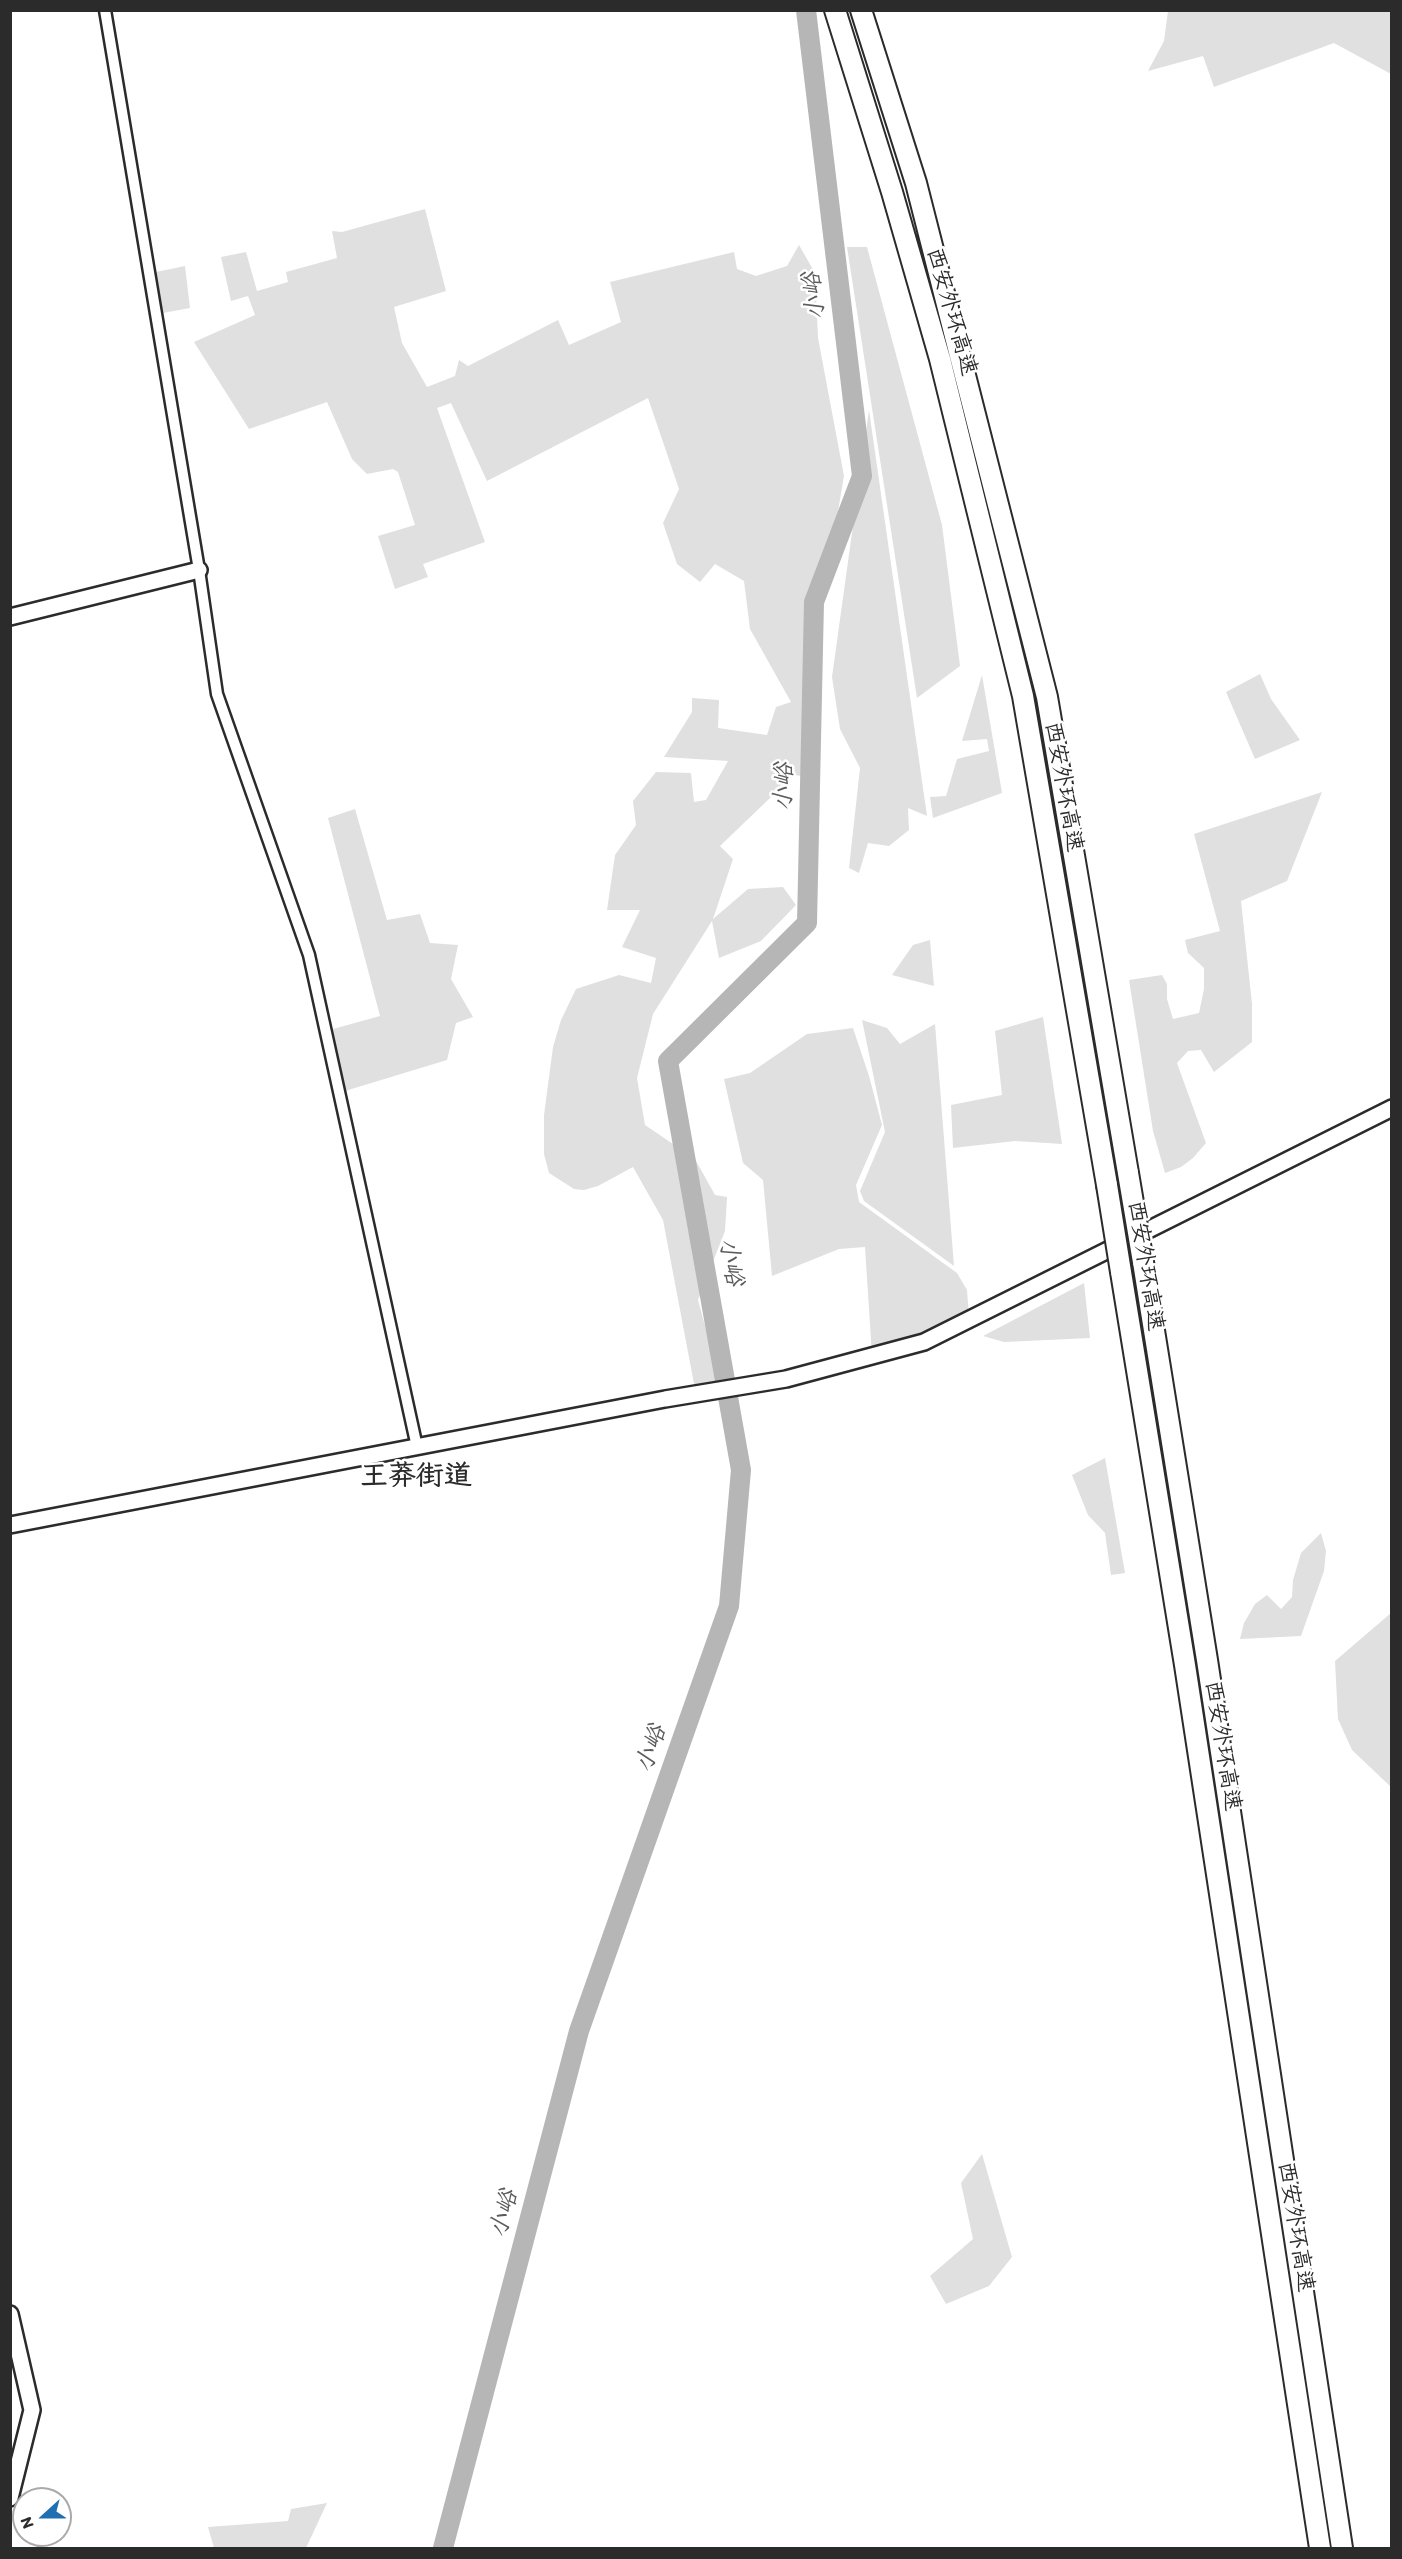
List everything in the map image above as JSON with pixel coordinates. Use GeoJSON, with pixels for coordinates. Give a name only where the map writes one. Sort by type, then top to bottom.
{"type":"FeatureCollection","features":[{"type":"Feature","properties":{"kind":"highway","name":"西安外环高速"},"geometry":{"type":"LineString","coordinates":[[835,10],[892,192],[940,359],[1023,696],[1107,1185],[1185,1665],[1320,2548]]}},
{"type":"Feature","properties":{"kind":"highway","name":"西安外环高速"},"geometry":{"type":"LineString","coordinates":[[861,10],[916,183],[1047,697],[1143,1262],[1207,1660],[1342,2548]]}},
{"type":"Feature","properties":{"kind":"street"},"geometry":{"type":"LineString","coordinates":[[105,10],[199,570],[217,694],[309,955],[417,1447]]}},
{"type":"Feature","properties":{"kind":"street"},"geometry":{"type":"LineString","coordinates":[[10,617],[199,570]]}},
{"type":"Feature","properties":{"kind":"street"},"geometry":{"type":"LineString","coordinates":[[10,1525],[665,1399],[786,1379],[924,1342],[1392,1108]]}},
{"type":"Feature","properties":{"kind":"street"},"geometry":{"type":"LineString","coordinates":[[10,2314],[32,2409],[10,2498]]}},
{"type":"Feature","properties":{"kind":"shaded area"},"geometry":{"type":"Polygon","coordinates":[[[1168,11],[1391,11],[1391,74],[1334,43],[1214,87],[1203,56],[1148,71],[1164,41],[1168,11]]]}},
{"type":"Feature","properties":{"kind":"shaded area"},"geometry":{"type":"Polygon","coordinates":[[[425,209],[446,291],[394,307],[402,343],[427,387],[455,376],[459,360],[468,366],[558,320],[569,345],[621,322],[610,282],[734,252],[737,269],[756,276],[787,266],[799,245],[815,273],[818,338],[844,476],[814,652],[814,752],[819,778],[794,775],[720,846],[733,859],[713,919],[748,889],[783,887],[796,905],[761,941],[719,958],[712,921],[653,1014],[637,1078],[645,1125],[695,1159],[715,1195],[727,1197],[725,1231],[698,1300],[721,1384],[695,1389],[663,1220],[633,1167],[598,1186],[584,1190],[574,1189],[549,1173],[544,1154],[544,1115],[553,1047],[561,1020],[576,989],[619,975],[651,983],[656,958],[622,947],[640,910],[607,910],[615,855],[636,825],[633,801],[656,772],[691,773],[694,802],[706,800],[728,761],[664,757],[692,712],[692,698],[719,700],[718,728],[767,735],[776,707],[791,702],[750,629],[744,581],[715,564],[700,582],[677,564],[663,523],[679,489],[648,398],[487,481],[451,403],[437,408],[485,542],[423,564],[428,577],[395,589],[378,536],[415,525],[398,472],[393,469],[367,474],[352,459],[327,402],[249,429],[194,342],[255,315],[248,296],[231,301],[221,257],[246,252],[257,291],[288,282],[286,272],[337,258],[332,231],[342,232],[425,209]]]}},
{"type":"Feature","properties":{"kind":"shaded area"},"geometry":{"type":"Polygon","coordinates":[[[847,247],[867,247],[942,525],[960,666],[917,698],[847,247]]]}},
{"type":"Feature","properties":{"kind":"shaded area"},"geometry":{"type":"Polygon","coordinates":[[[185,266],[190,308],[163,313],[156,272],[185,266]]]}},
{"type":"Feature","properties":{"kind":"shaded area"},"geometry":{"type":"Polygon","coordinates":[[[869,410],[927,816],[908,808],[909,830],[889,846],[868,843],[859,873],[849,868],[860,768],[840,729],[832,677],[869,410]]]}},
{"type":"Feature","properties":{"kind":"shaded area"},"geometry":{"type":"Polygon","coordinates":[[[1260,674],[1271,699],[1300,740],[1255,759],[1226,692],[1260,674]]]}},
{"type":"Feature","properties":{"kind":"shaded area"},"geometry":{"type":"Polygon","coordinates":[[[982,675],[1002,793],[933,818],[930,797],[946,796],[957,759],[989,751],[987,739],[962,741],[982,675]]]}},
{"type":"Feature","properties":{"kind":"shaded area"},"geometry":{"type":"Polygon","coordinates":[[[1322,792],[1287,881],[1241,901],[1252,1004],[1252,1042],[1214,1072],[1201,1050],[1188,1051],[1177,1063],[1206,1143],[1193,1158],[1181,1167],[1165,1173],[1153,1131],[1129,980],[1162,975],[1167,984],[1167,999],[1173,1019],[1199,1013],[1204,989],[1204,968],[1188,953],[1185,940],[1220,931],[1194,834],[1322,792]]]}},
{"type":"Feature","properties":{"kind":"shaded area"},"geometry":{"type":"Polygon","coordinates":[[[355,809],[387,920],[420,914],[430,943],[458,945],[451,979],[473,1017],[456,1023],[447,1060],[345,1091],[333,1029],[380,1016],[328,818],[355,809]]]}},
{"type":"Feature","properties":{"kind":"shaded area"},"geometry":{"type":"Polygon","coordinates":[[[930,940],[934,986],[892,975],[913,945],[930,940]]]}},
{"type":"Feature","properties":{"kind":"shaded area"},"geometry":{"type":"Polygon","coordinates":[[[1043,1017],[1062,1144],[1015,1141],[953,1148],[951,1105],[1002,1095],[995,1031],[1043,1017]]]}},
{"type":"Feature","properties":{"kind":"shaded area"},"geometry":{"type":"Polygon","coordinates":[[[862,1020],[887,1028],[900,1044],[935,1024],[954,1266],[864,1201],[860,1191],[885,1132],[862,1020]]]}},
{"type":"Feature","properties":{"kind":"shaded area"},"geometry":{"type":"Polygon","coordinates":[[[853,1028],[882,1125],[856,1185],[859,1202],[957,1273],[967,1290],[969,1317],[872,1356],[865,1247],[839,1249],[772,1276],[763,1180],[743,1163],[724,1079],[750,1073],[807,1034],[853,1028]]]}},
{"type":"Feature","properties":{"kind":"shaded area"},"geometry":{"type":"Polygon","coordinates":[[[1084,1283],[1090,1338],[1004,1342],[983,1336],[1084,1283]]]}},
{"type":"Feature","properties":{"kind":"shaded area"},"geometry":{"type":"Polygon","coordinates":[[[1105,1458],[1125,1573],[1111,1575],[1105,1533],[1088,1515],[1072,1475],[1105,1458]]]}},
{"type":"Feature","properties":{"kind":"shaded area"},"geometry":{"type":"Polygon","coordinates":[[[1321,1533],[1326,1551],[1324,1571],[1301,1636],[1240,1639],[1244,1623],[1255,1604],[1267,1595],[1281,1609],[1292,1597],[1293,1580],[1301,1553],[1321,1533]]]}},
{"type":"Feature","properties":{"kind":"shaded area"},"geometry":{"type":"Polygon","coordinates":[[[1391,1613],[1391,1787],[1352,1750],[1338,1719],[1335,1661],[1391,1613]]]}},
{"type":"Feature","properties":{"kind":"shaded area"},"geometry":{"type":"Polygon","coordinates":[[[982,2154],[1012,2257],[989,2286],[946,2304],[930,2276],[973,2239],[961,2183],[982,2154]]]}},
{"type":"Feature","properties":{"kind":"shaded area"},"geometry":{"type":"Polygon","coordinates":[[[327,2503],[306,2548],[214,2548],[208,2527],[288,2521],[291,2509],[327,2503]]]}},
{"type":"Feature","properties":{"kind":"waterway","name":"小峪"},"geometry":{"type":"LineString","coordinates":[[443,2548],[579,2031],[729,1606],[741,1470],[668,1061],[807,923],[814,602],[862,476],[806,10]]}},
{"type":"Feature","properties":{"kind":"district","name":"王莽街道"},"geometry":{"type":"Point","coordinates":[416,1477]}}]}
